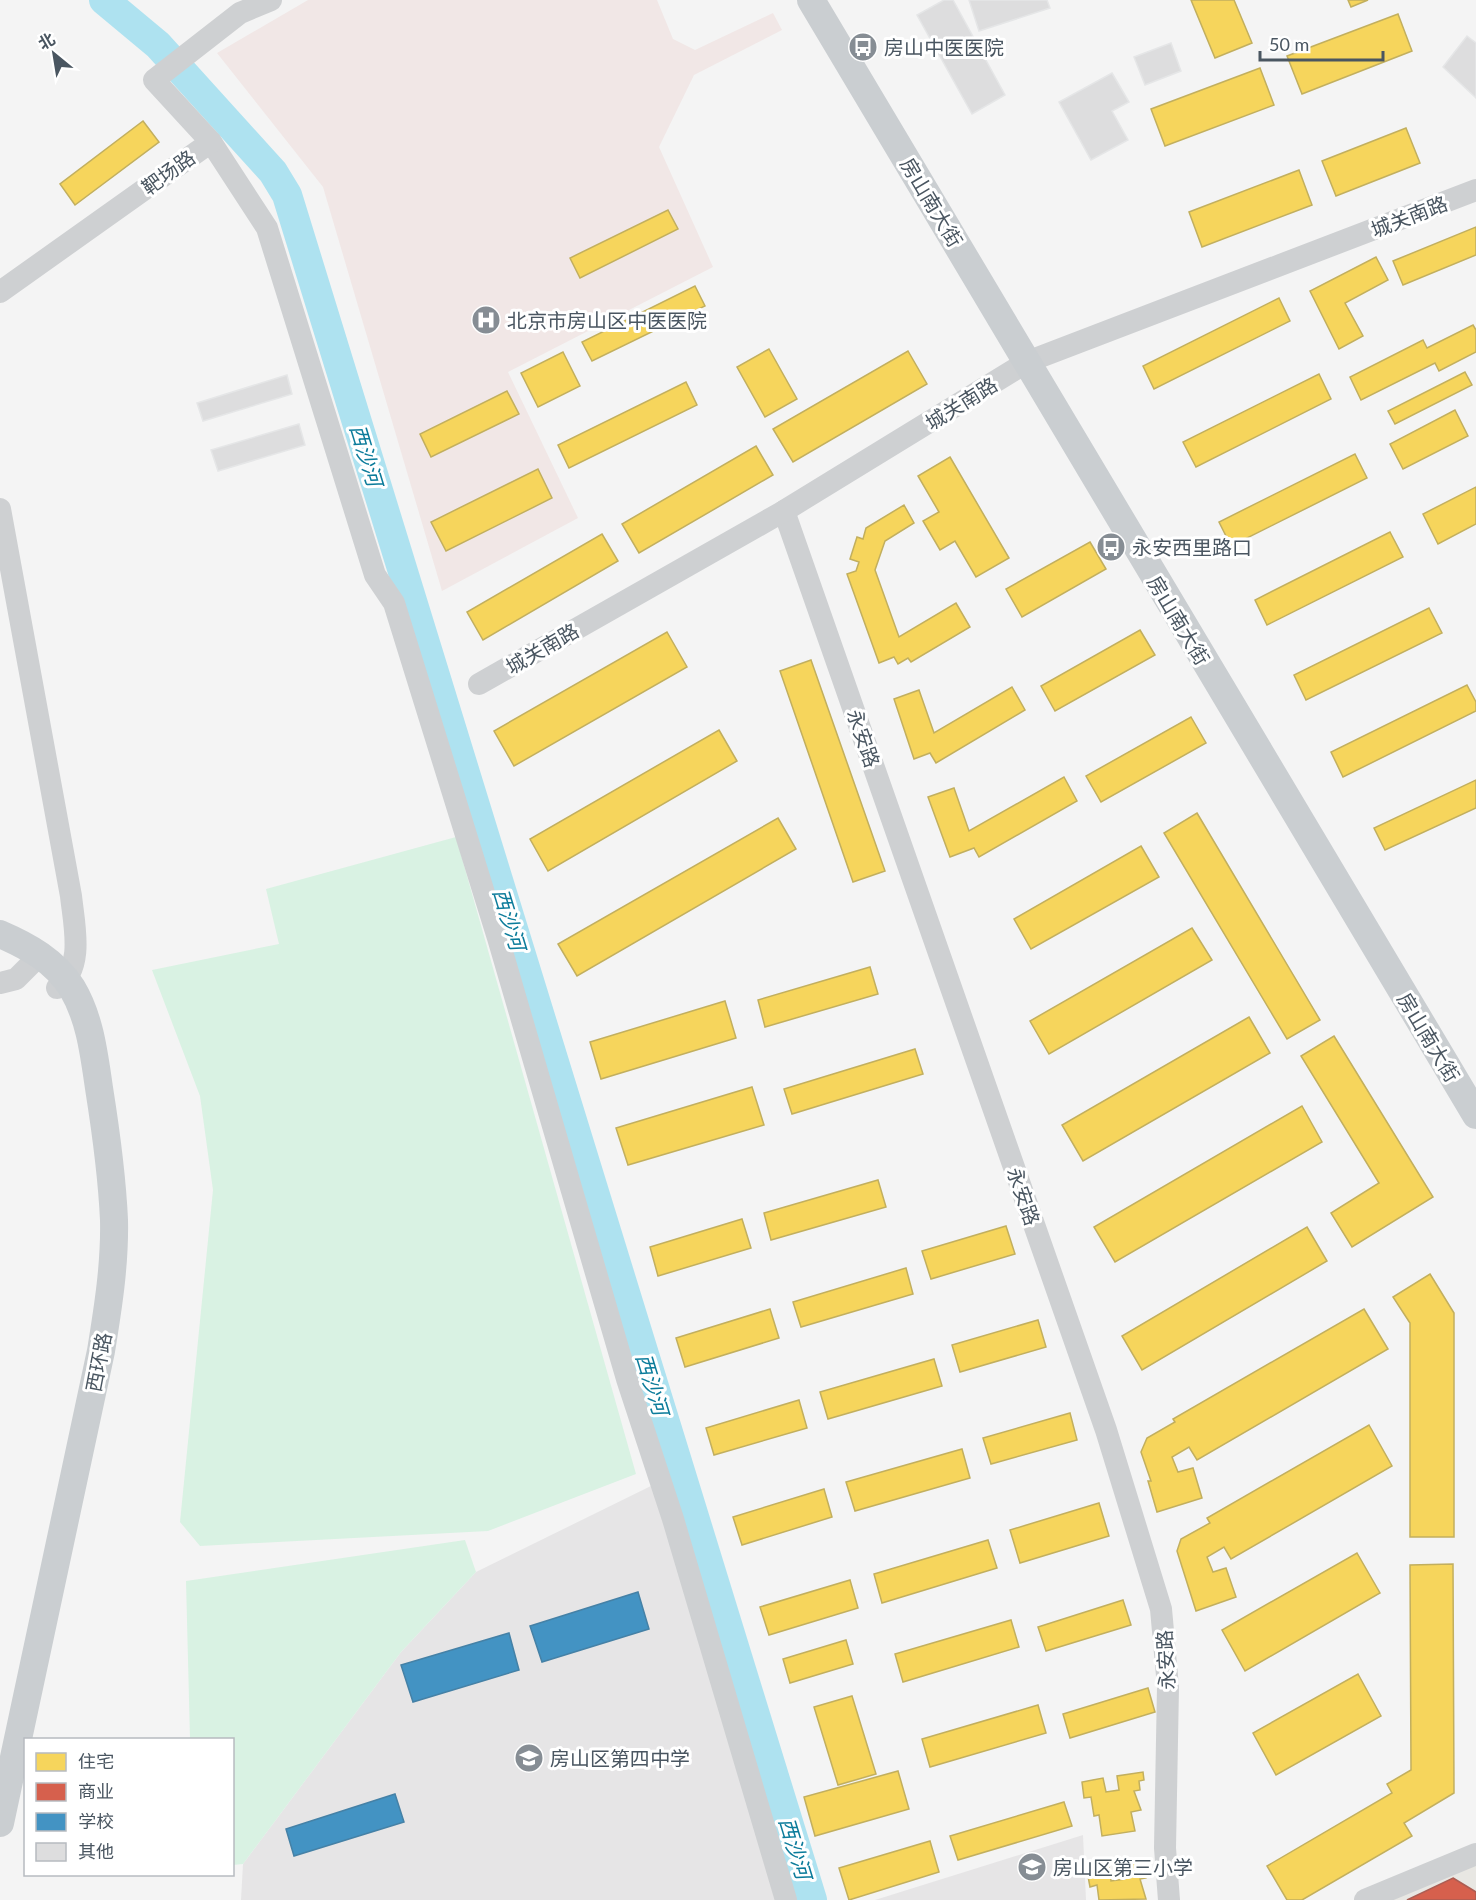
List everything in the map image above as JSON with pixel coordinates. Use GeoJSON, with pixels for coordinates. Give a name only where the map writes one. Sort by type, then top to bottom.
{"type":"FeatureCollection","features":[{"type":"Feature","properties":{"kind":"main road","name":"房山南大街"},"geometry":{"type":"LineString","coordinates":[[811,0],[1476,1115]]}},
{"type":"Feature","properties":{"kind":"main road","name":"西环路"},"geometry":{"type":"LineString","coordinates":[[0,934],[38,954],[53,965],[62,985],[78,1033],[97,1149],[101,1209],[99,1295],[90,1354],[0,1777]]}},
{"type":"Feature","properties":{"kind":"main road","name":"西环路"},"geometry":{"type":"LineString","coordinates":[[0,946],[32,963],[62,985],[81,1008],[90,1034],[107,1139],[114,1221],[109,1301],[0,1823]]}},
{"type":"Feature","properties":{"kind":"street","name":"靶场路"},"geometry":{"type":"LineString","coordinates":[[0,292],[211,142],[154,80],[204,41],[236,6],[271,0]]}},
{"type":"Feature","properties":{"kind":"street"},"geometry":{"type":"LineString","coordinates":[[211,142],[267,228],[375,575],[394,603],[498,938],[627,1379],[673,1519],[786,1900]]}},
{"type":"Feature","properties":{"kind":"street","name":"城关南路"},"geometry":{"type":"LineString","coordinates":[[479,684],[784,511],[1027,362],[1476,190]]}},
{"type":"Feature","properties":{"kind":"street"},"geometry":{"type":"LineString","coordinates":[[0,509],[71,896],[77,950],[62,985]]}},
{"type":"Feature","properties":{"kind":"street","name":"永安路"},"geometry":{"type":"LineString","coordinates":[[784,511],[1102,1418],[1161,1609],[1168,1687],[1165,1848],[1169,1900]]}},
{"type":"Feature","properties":{"kind":"street"},"geometry":{"type":"LineString","coordinates":[[0,983],[16,978],[32,963]]}},
{"type":"Feature","properties":{"kind":"street"},"geometry":{"type":"LineString","coordinates":[[1365,1900],[1476,1854]]}},
{"type":"Feature","properties":{"kind":"shaded area","name":"北京市房山区中医医院"},"geometry":{"type":"Polygon","coordinates":[[[308,0],[657,0],[673,39],[695,50],[773,13],[782,30],[694,75],[659,147],[713,267],[508,372],[578,518],[442,591],[323,187],[217,53],[308,0]]]}},
{"type":"Feature","properties":{"kind":"shaded area","name":"房山区第四中学"},"geometry":{"type":"Polygon","coordinates":[[[655,1484],[779,1900],[241,1900],[243,1864],[401,1652],[476,1572],[655,1484]]]}},
{"type":"Feature","properties":{"kind":"shaded area","name":"房山区第三小学"},"geometry":{"type":"Polygon","coordinates":[[[1083,1835],[1086,1900],[875,1900],[1083,1835]]]}},
{"type":"Feature","properties":{"kind":"shaded area"},"geometry":{"type":"Polygon","coordinates":[[[1476,1864],[1476,1900],[1391,1900],[1476,1864]]]}},
{"type":"Feature","properties":{"kind":"green space"},"geometry":{"type":"Polygon","coordinates":[[[456,837],[636,1474],[488,1531],[200,1546],[180,1522],[213,1190],[200,1096],[152,970],[279,944],[266,889],[456,837]]]}},
{"type":"Feature","properties":{"kind":"green space"},"geometry":{"type":"Polygon","coordinates":[[[465,1540],[476,1572],[401,1652],[243,1864],[234,1865],[234,1738],[190,1738],[186,1581],[465,1540]]]}},
{"type":"Feature","properties":{"kind":"building: 住宅"},"geometry":{"type":"Polygon","coordinates":[[[1191,0],[1234,0],[1252,43],[1215,58],[1191,0]]]}},
{"type":"Feature","properties":{"kind":"building: 住宅"},"geometry":{"type":"Polygon","coordinates":[[[1348,0],[1368,0],[1351,7],[1348,0]]]}},
{"type":"Feature","properties":{"kind":"building: 住宅"},"geometry":{"type":"Polygon","coordinates":[[[1398,14],[1412,51],[1302,94],[1287,56],[1398,14]]]}},
{"type":"Feature","properties":{"kind":"building: 住宅"},"geometry":{"type":"Polygon","coordinates":[[[1260,68],[1274,105],[1165,146],[1151,109],[1260,68]]]}},
{"type":"Feature","properties":{"kind":"building: 住宅"},"geometry":{"type":"Polygon","coordinates":[[[143,121],[159,142],[75,205],[60,184],[143,121]]]}},
{"type":"Feature","properties":{"kind":"building: 住宅"},"geometry":{"type":"Polygon","coordinates":[[[1406,128],[1420,163],[1336,196],[1322,161],[1406,128]]]}},
{"type":"Feature","properties":{"kind":"building: 住宅"},"geometry":{"type":"Polygon","coordinates":[[[1299,170],[1312,205],[1202,247],[1189,212],[1299,170]]]}},
{"type":"Feature","properties":{"kind":"building: 住宅"},"geometry":{"type":"Polygon","coordinates":[[[668,210],[678,229],[580,278],[570,258],[668,210]]]}},
{"type":"Feature","properties":{"kind":"building: 住宅"},"geometry":{"type":"Polygon","coordinates":[[[1476,227],[1476,255],[1403,285],[1393,261],[1476,227]]]}},
{"type":"Feature","properties":{"kind":"building: 住宅"},"geometry":{"type":"Polygon","coordinates":[[[1376,257],[1388,280],[1345,303],[1363,336],[1339,349],[1310,291],[1376,257]]]}},
{"type":"Feature","properties":{"kind":"building: 住宅"},"geometry":{"type":"Polygon","coordinates":[[[695,286],[705,306],[592,361],[582,342],[695,286]]]}},
{"type":"Feature","properties":{"kind":"building: 住宅"},"geometry":{"type":"Polygon","coordinates":[[[1279,298],[1290,321],[1154,389],[1143,366],[1279,298]]]}},
{"type":"Feature","properties":{"kind":"building: 住宅"},"geometry":{"type":"Polygon","coordinates":[[[1473,325],[1476,330],[1476,352],[1439,371],[1435,363],[1361,400],[1350,377],[1423,340],[1427,348],[1473,325]]]}},
{"type":"Feature","properties":{"kind":"building: 住宅"},"geometry":{"type":"Polygon","coordinates":[[[769,349],[797,399],[765,417],[737,367],[769,349]]]}},
{"type":"Feature","properties":{"kind":"building: 住宅"},"geometry":{"type":"Polygon","coordinates":[[[908,351],[927,384],[793,462],[773,429],[908,351]]]}},
{"type":"Feature","properties":{"kind":"building: 住宅"},"geometry":{"type":"Polygon","coordinates":[[[563,352],[580,386],[538,407],[521,373],[563,352]]]}},
{"type":"Feature","properties":{"kind":"building: 住宅"},"geometry":{"type":"Polygon","coordinates":[[[1465,372],[1472,385],[1395,424],[1388,411],[1465,372]]]}},
{"type":"Feature","properties":{"kind":"building: 住宅"},"geometry":{"type":"Polygon","coordinates":[[[1319,374],[1331,399],[1196,467],[1183,442],[1319,374]]]}},
{"type":"Feature","properties":{"kind":"building: 住宅"},"geometry":{"type":"Polygon","coordinates":[[[686,382],[697,405],[569,468],[558,445],[686,382]]]}},
{"type":"Feature","properties":{"kind":"building: 住宅"},"geometry":{"type":"Polygon","coordinates":[[[507,391],[519,414],[431,457],[420,434],[507,391]]]}},
{"type":"Feature","properties":{"kind":"building: 住宅"},"geometry":{"type":"Polygon","coordinates":[[[1455,410],[1468,436],[1403,469],[1390,444],[1455,410]]]}},
{"type":"Feature","properties":{"kind":"building: 住宅"},"geometry":{"type":"Polygon","coordinates":[[[756,446],[773,475],[639,553],[622,524],[756,446]]]}},
{"type":"Feature","properties":{"kind":"building: 住宅"},"geometry":{"type":"Polygon","coordinates":[[[1355,454],[1367,478],[1231,546],[1219,522],[1355,454]]]}},
{"type":"Feature","properties":{"kind":"building: 住宅"},"geometry":{"type":"Polygon","coordinates":[[[950,457],[1009,558],[976,577],[955,541],[940,550],[923,521],[939,512],[918,476],[950,457]]]}},
{"type":"Feature","properties":{"kind":"building: 住宅"},"geometry":{"type":"Polygon","coordinates":[[[538,469],[552,498],[446,551],[431,522],[538,469]]]}},
{"type":"Feature","properties":{"kind":"building: 住宅"},"geometry":{"type":"Polygon","coordinates":[[[1476,487],[1476,524],[1438,544],[1423,514],[1476,487]]]}},
{"type":"Feature","properties":{"kind":"building: 住宅"},"geometry":{"type":"Polygon","coordinates":[[[904,505],[914,523],[885,541],[875,570],[899,637],[956,603],[970,627],[911,662],[908,658],[898,664],[894,657],[879,663],[847,574],[856,571],[859,562],[850,559],[857,537],[863,539],[866,528],[904,505]]]}},
{"type":"Feature","properties":{"kind":"building: 住宅"},"geometry":{"type":"Polygon","coordinates":[[[1390,532],[1403,557],[1267,625],[1255,600],[1390,532]]]}},
{"type":"Feature","properties":{"kind":"building: 住宅"},"geometry":{"type":"Polygon","coordinates":[[[602,534],[618,561],[483,640],[467,612],[602,534]]]}},
{"type":"Feature","properties":{"kind":"building: 住宅"},"geometry":{"type":"Polygon","coordinates":[[[1090,542],[1106,569],[1022,617],[1006,589],[1090,542]]]}},
{"type":"Feature","properties":{"kind":"building: 住宅"},"geometry":{"type":"Polygon","coordinates":[[[1429,608],[1442,633],[1306,700],[1294,675],[1429,608]]]}},
{"type":"Feature","properties":{"kind":"building: 住宅"},"geometry":{"type":"Polygon","coordinates":[[[1140,630],[1155,655],[1055,711],[1041,686],[1140,630]]]}},
{"type":"Feature","properties":{"kind":"building: 住宅"},"geometry":{"type":"Polygon","coordinates":[[[667,632],[687,667],[514,766],[494,731],[667,632]]]}},
{"type":"Feature","properties":{"kind":"building: 住宅"},"geometry":{"type":"Polygon","coordinates":[[[811,660],[885,871],[853,882],[780,671],[811,660]]]}},
{"type":"Feature","properties":{"kind":"building: 住宅"},"geometry":{"type":"Polygon","coordinates":[[[1467,685],[1476,702],[1476,711],[1343,777],[1331,752],[1467,685]]]}},
{"type":"Feature","properties":{"kind":"building: 住宅"},"geometry":{"type":"Polygon","coordinates":[[[1012,687],[1025,710],[936,763],[930,753],[914,759],[894,699],[919,690],[934,733],[1012,687]]]}},
{"type":"Feature","properties":{"kind":"building: 住宅"},"geometry":{"type":"Polygon","coordinates":[[[1191,717],[1206,743],[1101,802],[1086,776],[1191,717]]]}},
{"type":"Feature","properties":{"kind":"building: 住宅"},"geometry":{"type":"Polygon","coordinates":[[[719,730],[737,761],[548,871],[530,839],[719,730]]]}},
{"type":"Feature","properties":{"kind":"building: 住宅"},"geometry":{"type":"Polygon","coordinates":[[[1064,777],[1077,801],[979,857],[974,848],[950,857],[928,797],[954,788],[969,831],[1064,777]]]}},
{"type":"Feature","properties":{"kind":"building: 住宅"},"geometry":{"type":"Polygon","coordinates":[[[1476,780],[1476,808],[1385,850],[1374,828],[1476,780]]]}},
{"type":"Feature","properties":{"kind":"building: 住宅"},"geometry":{"type":"Polygon","coordinates":[[[1197,813],[1320,1020],[1287,1039],[1164,833],[1197,813]]]}},
{"type":"Feature","properties":{"kind":"building: 住宅"},"geometry":{"type":"Polygon","coordinates":[[[778,818],[796,849],[577,976],[558,944],[778,818]]]}},
{"type":"Feature","properties":{"kind":"building: 住宅"},"geometry":{"type":"Polygon","coordinates":[[[1141,846],[1159,877],[1031,949],[1014,919],[1141,846]]]}},
{"type":"Feature","properties":{"kind":"building: 住宅"},"geometry":{"type":"Polygon","coordinates":[[[1192,928],[1212,960],[1049,1054],[1030,1021],[1192,928]]]}},
{"type":"Feature","properties":{"kind":"building: 住宅"},"geometry":{"type":"Polygon","coordinates":[[[870,967],[878,994],[765,1027],[758,1000],[870,967]]]}},
{"type":"Feature","properties":{"kind":"building: 住宅"},"geometry":{"type":"Polygon","coordinates":[[[725,1001],[736,1038],[601,1079],[590,1042],[725,1001]]]}},
{"type":"Feature","properties":{"kind":"building: 住宅"},"geometry":{"type":"Polygon","coordinates":[[[1249,1017],[1270,1053],[1083,1161],[1062,1125],[1249,1017]]]}},
{"type":"Feature","properties":{"kind":"building: 住宅"},"geometry":{"type":"Polygon","coordinates":[[[1334,1036],[1433,1197],[1352,1247],[1331,1213],[1379,1183],[1301,1056],[1334,1036]]]}},
{"type":"Feature","properties":{"kind":"building: 住宅"},"geometry":{"type":"Polygon","coordinates":[[[915,1049],[923,1074],[792,1114],[784,1089],[915,1049]]]}},
{"type":"Feature","properties":{"kind":"building: 住宅"},"geometry":{"type":"Polygon","coordinates":[[[752,1087],[764,1125],[628,1165],[616,1128],[752,1087]]]}},
{"type":"Feature","properties":{"kind":"building: 住宅"},"geometry":{"type":"Polygon","coordinates":[[[1302,1106],[1322,1142],[1115,1262],[1094,1227],[1302,1106]]]}},
{"type":"Feature","properties":{"kind":"building: 住宅"},"geometry":{"type":"Polygon","coordinates":[[[878,1180],[886,1207],[771,1240],[764,1213],[878,1180]]]}},
{"type":"Feature","properties":{"kind":"building: 住宅"},"geometry":{"type":"Polygon","coordinates":[[[742,1219],[751,1248],[658,1276],[650,1247],[742,1219]]]}},
{"type":"Feature","properties":{"kind":"building: 住宅"},"geometry":{"type":"Polygon","coordinates":[[[1006,1226],[1015,1254],[931,1279],[922,1251],[1006,1226]]]}},
{"type":"Feature","properties":{"kind":"building: 住宅"},"geometry":{"type":"Polygon","coordinates":[[[1307,1227],[1327,1261],[1142,1370],[1122,1336],[1307,1227]]]}},
{"type":"Feature","properties":{"kind":"building: 住宅"},"geometry":{"type":"Polygon","coordinates":[[[906,1268],[913,1294],[801,1327],[793,1302],[906,1268]]]}},
{"type":"Feature","properties":{"kind":"building: 住宅"},"geometry":{"type":"Polygon","coordinates":[[[1430,1274],[1454,1313],[1454,1537],[1410,1537],[1410,1323],[1393,1297],[1430,1274]]]}},
{"type":"Feature","properties":{"kind":"building: 住宅"},"geometry":{"type":"Polygon","coordinates":[[[770,1309],[779,1338],[685,1367],[676,1338],[770,1309]]]}},
{"type":"Feature","properties":{"kind":"building: 住宅"},"geometry":{"type":"Polygon","coordinates":[[[1364,1309],[1388,1349],[1197,1460],[1189,1447],[1172,1457],[1178,1472],[1193,1468],[1202,1498],[1157,1512],[1148,1481],[1151,1481],[1141,1452],[1147,1438],[1175,1422],[1173,1419],[1364,1309]]]}},
{"type":"Feature","properties":{"kind":"building: 住宅"},"geometry":{"type":"Polygon","coordinates":[[[1038,1320],[1046,1347],[960,1372],[952,1345],[1038,1320]]]}},
{"type":"Feature","properties":{"kind":"building: 住宅"},"geometry":{"type":"Polygon","coordinates":[[[934,1359],[942,1386],[828,1419],[820,1392],[934,1359]]]}},
{"type":"Feature","properties":{"kind":"building: 住宅"},"geometry":{"type":"Polygon","coordinates":[[[799,1400],[807,1428],[714,1455],[706,1428],[799,1400]]]}},
{"type":"Feature","properties":{"kind":"building: 住宅"},"geometry":{"type":"Polygon","coordinates":[[[1070,1413],[1077,1440],[991,1464],[983,1438],[1070,1413]]]}},
{"type":"Feature","properties":{"kind":"building: 住宅"},"geometry":{"type":"Polygon","coordinates":[[[1369,1425],[1392,1466],[1231,1559],[1224,1547],[1207,1557],[1213,1572],[1226,1568],[1236,1597],[1196,1611],[1177,1551],[1181,1539],[1210,1523],[1207,1518],[1369,1425]]]}},
{"type":"Feature","properties":{"kind":"building: 住宅"},"geometry":{"type":"Polygon","coordinates":[[[962,1449],[970,1478],[855,1511],[846,1482],[962,1449]]]}},
{"type":"Feature","properties":{"kind":"building: 住宅"},"geometry":{"type":"Polygon","coordinates":[[[824,1489],[832,1517],[742,1545],[733,1517],[824,1489]]]}},
{"type":"Feature","properties":{"kind":"building: 住宅"},"geometry":{"type":"Polygon","coordinates":[[[1099,1503],[1109,1536],[1020,1563],[1010,1530],[1099,1503]]]}},
{"type":"Feature","properties":{"kind":"building: 住宅"},"geometry":{"type":"Polygon","coordinates":[[[988,1540],[997,1568],[882,1603],[874,1574],[988,1540]]]}},
{"type":"Feature","properties":{"kind":"building: 住宅"},"geometry":{"type":"Polygon","coordinates":[[[1357,1553],[1380,1593],[1245,1671],[1222,1630],[1357,1553]]]}},
{"type":"Feature","properties":{"kind":"building: 住宅"},"geometry":{"type":"Polygon","coordinates":[[[1453,1564],[1454,1793],[1404,1823],[1412,1836],[1302,1900],[1287,1900],[1267,1866],[1392,1793],[1387,1784],[1411,1770],[1410,1565],[1453,1564]]]}},
{"type":"Feature","properties":{"kind":"building: 住宅"},"geometry":{"type":"Polygon","coordinates":[[[850,1580],[858,1608],[769,1635],[760,1607],[850,1580]]]}},
{"type":"Feature","properties":{"kind":"building: 住宅"},"geometry":{"type":"Polygon","coordinates":[[[1123,1600],[1131,1625],[1046,1651],[1038,1627],[1123,1600]]]}},
{"type":"Feature","properties":{"kind":"building: 住宅"},"geometry":{"type":"Polygon","coordinates":[[[1011,1620],[1019,1647],[903,1682],[895,1654],[1011,1620]]]}},
{"type":"Feature","properties":{"kind":"building: 住宅"},"geometry":{"type":"Polygon","coordinates":[[[846,1640],[853,1664],[790,1683],[783,1659],[846,1640]]]}},
{"type":"Feature","properties":{"kind":"building: 住宅"},"geometry":{"type":"Polygon","coordinates":[[[1358,1674],[1381,1716],[1276,1775],[1253,1733],[1358,1674]]]}},
{"type":"Feature","properties":{"kind":"building: 住宅"},"geometry":{"type":"Polygon","coordinates":[[[1148,1688],[1155,1712],[1070,1738],[1063,1714],[1148,1688]]]}},
{"type":"Feature","properties":{"kind":"building: 住宅"},"geometry":{"type":"Polygon","coordinates":[[[852,1696],[876,1774],[838,1785],[814,1707],[852,1696]]]}},
{"type":"Feature","properties":{"kind":"building: 住宅"},"geometry":{"type":"Polygon","coordinates":[[[1038,1705],[1046,1733],[930,1767],[922,1739],[1038,1705]]]}},
{"type":"Feature","properties":{"kind":"building: 住宅"},"geometry":{"type":"Polygon","coordinates":[[[898,1771],[909,1809],[815,1836],[804,1797],[898,1771]]]}},
{"type":"Feature","properties":{"kind":"building: 住宅"},"geometry":{"type":"Polygon","coordinates":[[[1143,1772],[1144,1780],[1139,1781],[1140,1790],[1134,1791],[1141,1810],[1131,1812],[1135,1831],[1102,1836],[1099,1815],[1094,1816],[1091,1797],[1084,1798],[1082,1782],[1103,1778],[1106,1792],[1119,1790],[1117,1776],[1143,1772]]]}},
{"type":"Feature","properties":{"kind":"building: 住宅"},"geometry":{"type":"Polygon","coordinates":[[[1064,1802],[1072,1826],[958,1860],[950,1836],[1064,1802]]]}},
{"type":"Feature","properties":{"kind":"building: 住宅"},"geometry":{"type":"Polygon","coordinates":[[[930,1841],[939,1872],[849,1900],[839,1868],[930,1841]]]}},
{"type":"Feature","properties":{"kind":"building: 住宅"},"geometry":{"type":"Polygon","coordinates":[[[1148,1861],[1150,1869],[1145,1870],[1146,1878],[1140,1879],[1146,1899],[1099,1900],[1097,1885],[1090,1887],[1087,1871],[1109,1867],[1111,1881],[1125,1879],[1123,1865],[1148,1861]]]}},
{"type":"Feature","properties":{"kind":"building: 商业"},"geometry":{"type":"Polygon","coordinates":[[[1453,1878],[1476,1892],[1476,1900],[1407,1900],[1453,1878]]]}},
{"type":"Feature","properties":{"kind":"building: 学校"},"geometry":{"type":"Polygon","coordinates":[[[638,1592],[649,1629],[542,1662],[530,1626],[638,1592]]]}},
{"type":"Feature","properties":{"kind":"building: 学校"},"geometry":{"type":"Polygon","coordinates":[[[509,1633],[519,1670],[413,1702],[401,1665],[509,1633]]]}},
{"type":"Feature","properties":{"kind":"building: 学校"},"geometry":{"type":"Polygon","coordinates":[[[395,1794],[404,1822],[294,1856],[286,1829],[395,1794]]]}},
{"type":"Feature","properties":{"kind":"building: 其他"},"geometry":{"type":"Polygon","coordinates":[[[944,0],[953,0],[1005,95],[972,114],[917,15],[944,0]]]}},
{"type":"Feature","properties":{"kind":"building: 其他"},"geometry":{"type":"Polygon","coordinates":[[[969,0],[1047,0],[1050,8],[979,31],[969,0]]]}},
{"type":"Feature","properties":{"kind":"building: 其他"},"geometry":{"type":"Polygon","coordinates":[[[1467,36],[1476,43],[1476,98],[1443,67],[1467,36]]]}},
{"type":"Feature","properties":{"kind":"building: 其他"},"geometry":{"type":"Polygon","coordinates":[[[1171,43],[1181,71],[1145,85],[1134,57],[1171,43]]]}},
{"type":"Feature","properties":{"kind":"building: 其他"},"geometry":{"type":"Polygon","coordinates":[[[1112,73],[1129,102],[1112,111],[1128,140],[1091,160],[1059,102],[1112,73]]]}},
{"type":"Feature","properties":{"kind":"building: 其他"},"geometry":{"type":"Polygon","coordinates":[[[287,375],[292,394],[203,421],[197,403],[287,375]]]}},
{"type":"Feature","properties":{"kind":"building: 其他"},"geometry":{"type":"Polygon","coordinates":[[[299,424],[305,445],[218,471],[211,450],[299,424]]]}},
{"type":"Feature","properties":{"kind":"waterway","name":"西沙河"},"geometry":{"type":"LineString","coordinates":[[104,0],[158,45],[273,172],[287,195],[812,1900]]}},
{"type":"Feature","properties":{"kind":"place","name":"房山中医医院"},"geometry":{"type":"Point","coordinates":[863,47]}},
{"type":"Feature","properties":{"kind":"place","name":"北京市房山区中医医院"},"geometry":{"type":"Point","coordinates":[486,320]}},
{"type":"Feature","properties":{"kind":"place","name":"永安西里路口"},"geometry":{"type":"Point","coordinates":[1111,547]}},
{"type":"Feature","properties":{"kind":"place","name":"房山区第四中学"},"geometry":{"type":"Point","coordinates":[529,1758]}},
{"type":"Feature","properties":{"kind":"place","name":"房山区第三小学"},"geometry":{"type":"Point","coordinates":[1032,1867]}}]}
